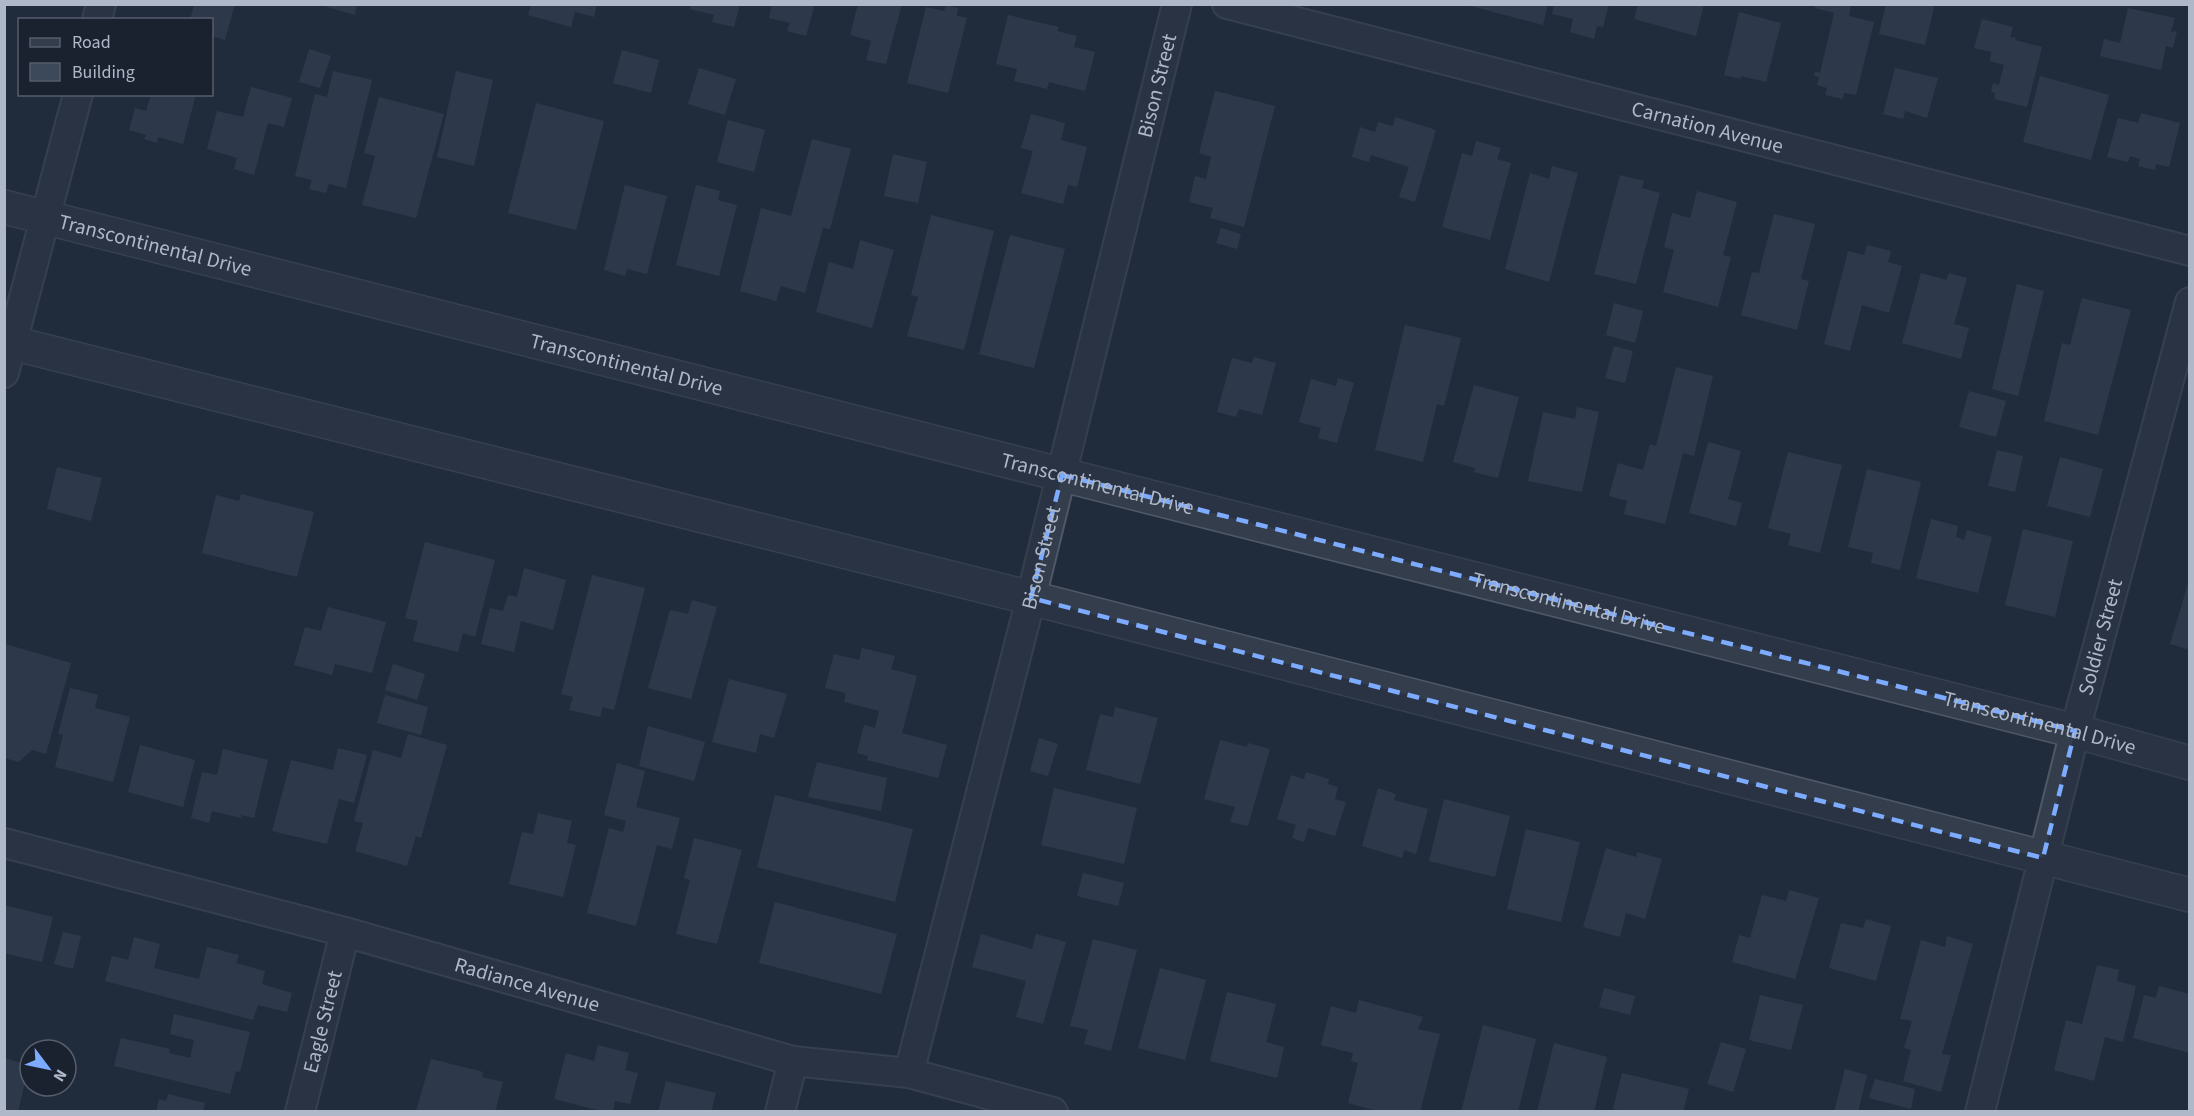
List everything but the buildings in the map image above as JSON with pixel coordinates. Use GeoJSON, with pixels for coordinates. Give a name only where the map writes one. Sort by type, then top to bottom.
{"type":"FeatureCollection","features":[{"type":"Feature","properties":{"kind":"street","name":"Bison Street"},"geometry":{"type":"LineString","coordinates":[[909,1073],[1062,475],[1177,4]]}},
{"type":"Feature","properties":{"kind":"street","name":"Carnation Avenue"},"geometry":{"type":"LineString","coordinates":[[1227,4],[2190,251]]}},
{"type":"Feature","properties":{"kind":"street"},"geometry":{"type":"LineString","coordinates":[[77,96],[7,352],[1031,598],[2190,895]]}},
{"type":"Feature","properties":{"kind":"street","name":"Transcontinental Drive"},"geometry":{"type":"LineString","coordinates":[[4,207],[2075,731],[2190,763]]}},
{"type":"Feature","properties":{"kind":"street","name":"Soldier Street"},"geometry":{"type":"LineString","coordinates":[[1980,1112],[2075,731],[2190,302]]}},
{"type":"Feature","properties":{"kind":"street","name":"Radiance Avenue"},"geometry":{"type":"LineString","coordinates":[[4,843],[345,932],[793,1061],[909,1073],[1053,1112]]}},
{"type":"Feature","properties":{"kind":"street","name":"Eagle Street"},"geometry":{"type":"LineString","coordinates":[[300,1112],[345,932]]}},
{"type":"Feature","properties":{"kind":"street"},"geometry":{"type":"LineString","coordinates":[[780,1112],[793,1061]]}},
{"type":"Feature","properties":{"kind":"highlighted area"},"geometry":{"type":"Polygon","coordinates":[[[1062,475],[2075,731],[2043,858],[1031,598],[1062,475]]]}}]}
